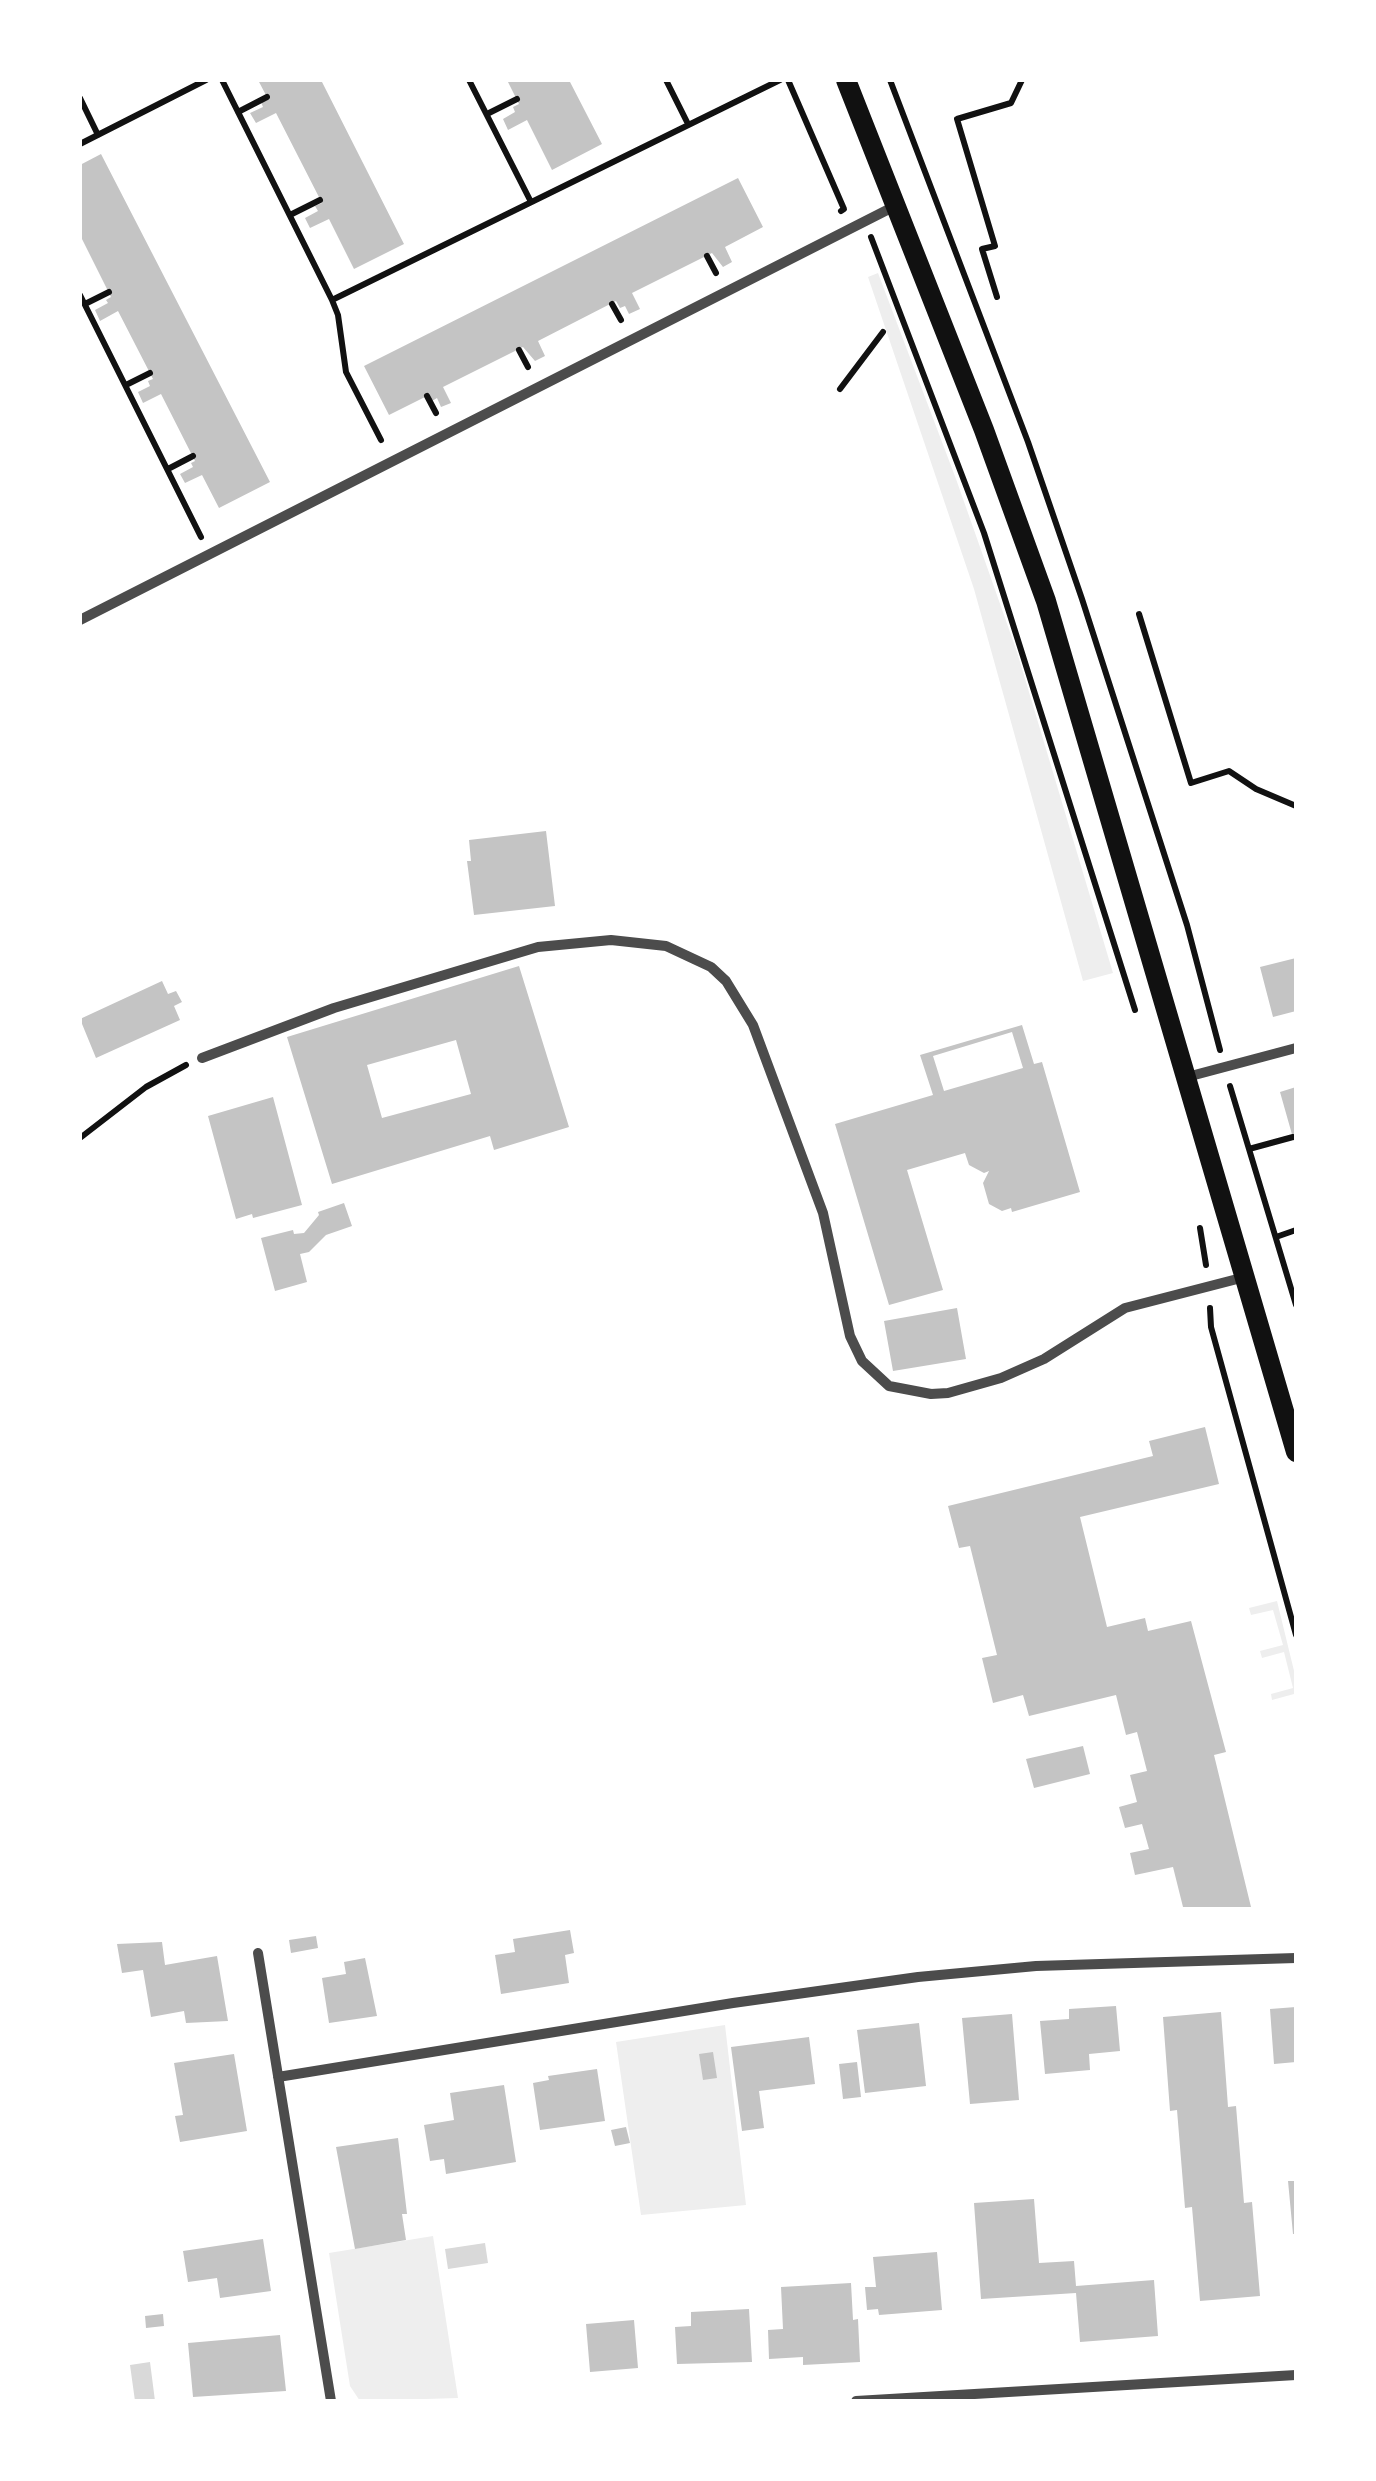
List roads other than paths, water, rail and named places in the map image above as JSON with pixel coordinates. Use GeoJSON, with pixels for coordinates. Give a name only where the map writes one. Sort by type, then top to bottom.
{"type":"FeatureCollection","features":[{"type":"Feature","properties":{"kind":"main road"},"geometry":{"type":"LineString","coordinates":[[846,80],[984,430],[1046,602],[1296,1452]]}},
{"type":"Feature","properties":{"kind":"street"},"geometry":{"type":"LineString","coordinates":[[80,620],[896,205]]}},
{"type":"Feature","properties":{"kind":"street"},"geometry":{"type":"LineString","coordinates":[[202,1058],[334,1008],[538,947],[611,940],[666,946],[711,966],[726,981],[753,1025],[823,1213],[850,1336],[862,1361],[889,1386],[931,1394],[1001,1378],[1044,1360],[1125,1308],[1246,1277]]}},
{"type":"Feature","properties":{"kind":"street"},"geometry":{"type":"LineString","coordinates":[[1187,1077],[1296,1048]]}},
{"type":"Feature","properties":{"kind":"street"},"geometry":{"type":"LineString","coordinates":[[258,1953],[331,2401]]}},
{"type":"Feature","properties":{"kind":"street"},"geometry":{"type":"LineString","coordinates":[[278,2077],[734,2003],[918,1978],[1036,1966],[1296,1958]]}},
{"type":"Feature","properties":{"kind":"street"},"geometry":{"type":"LineString","coordinates":[[856,2401],[1296,2375]]}}]}
